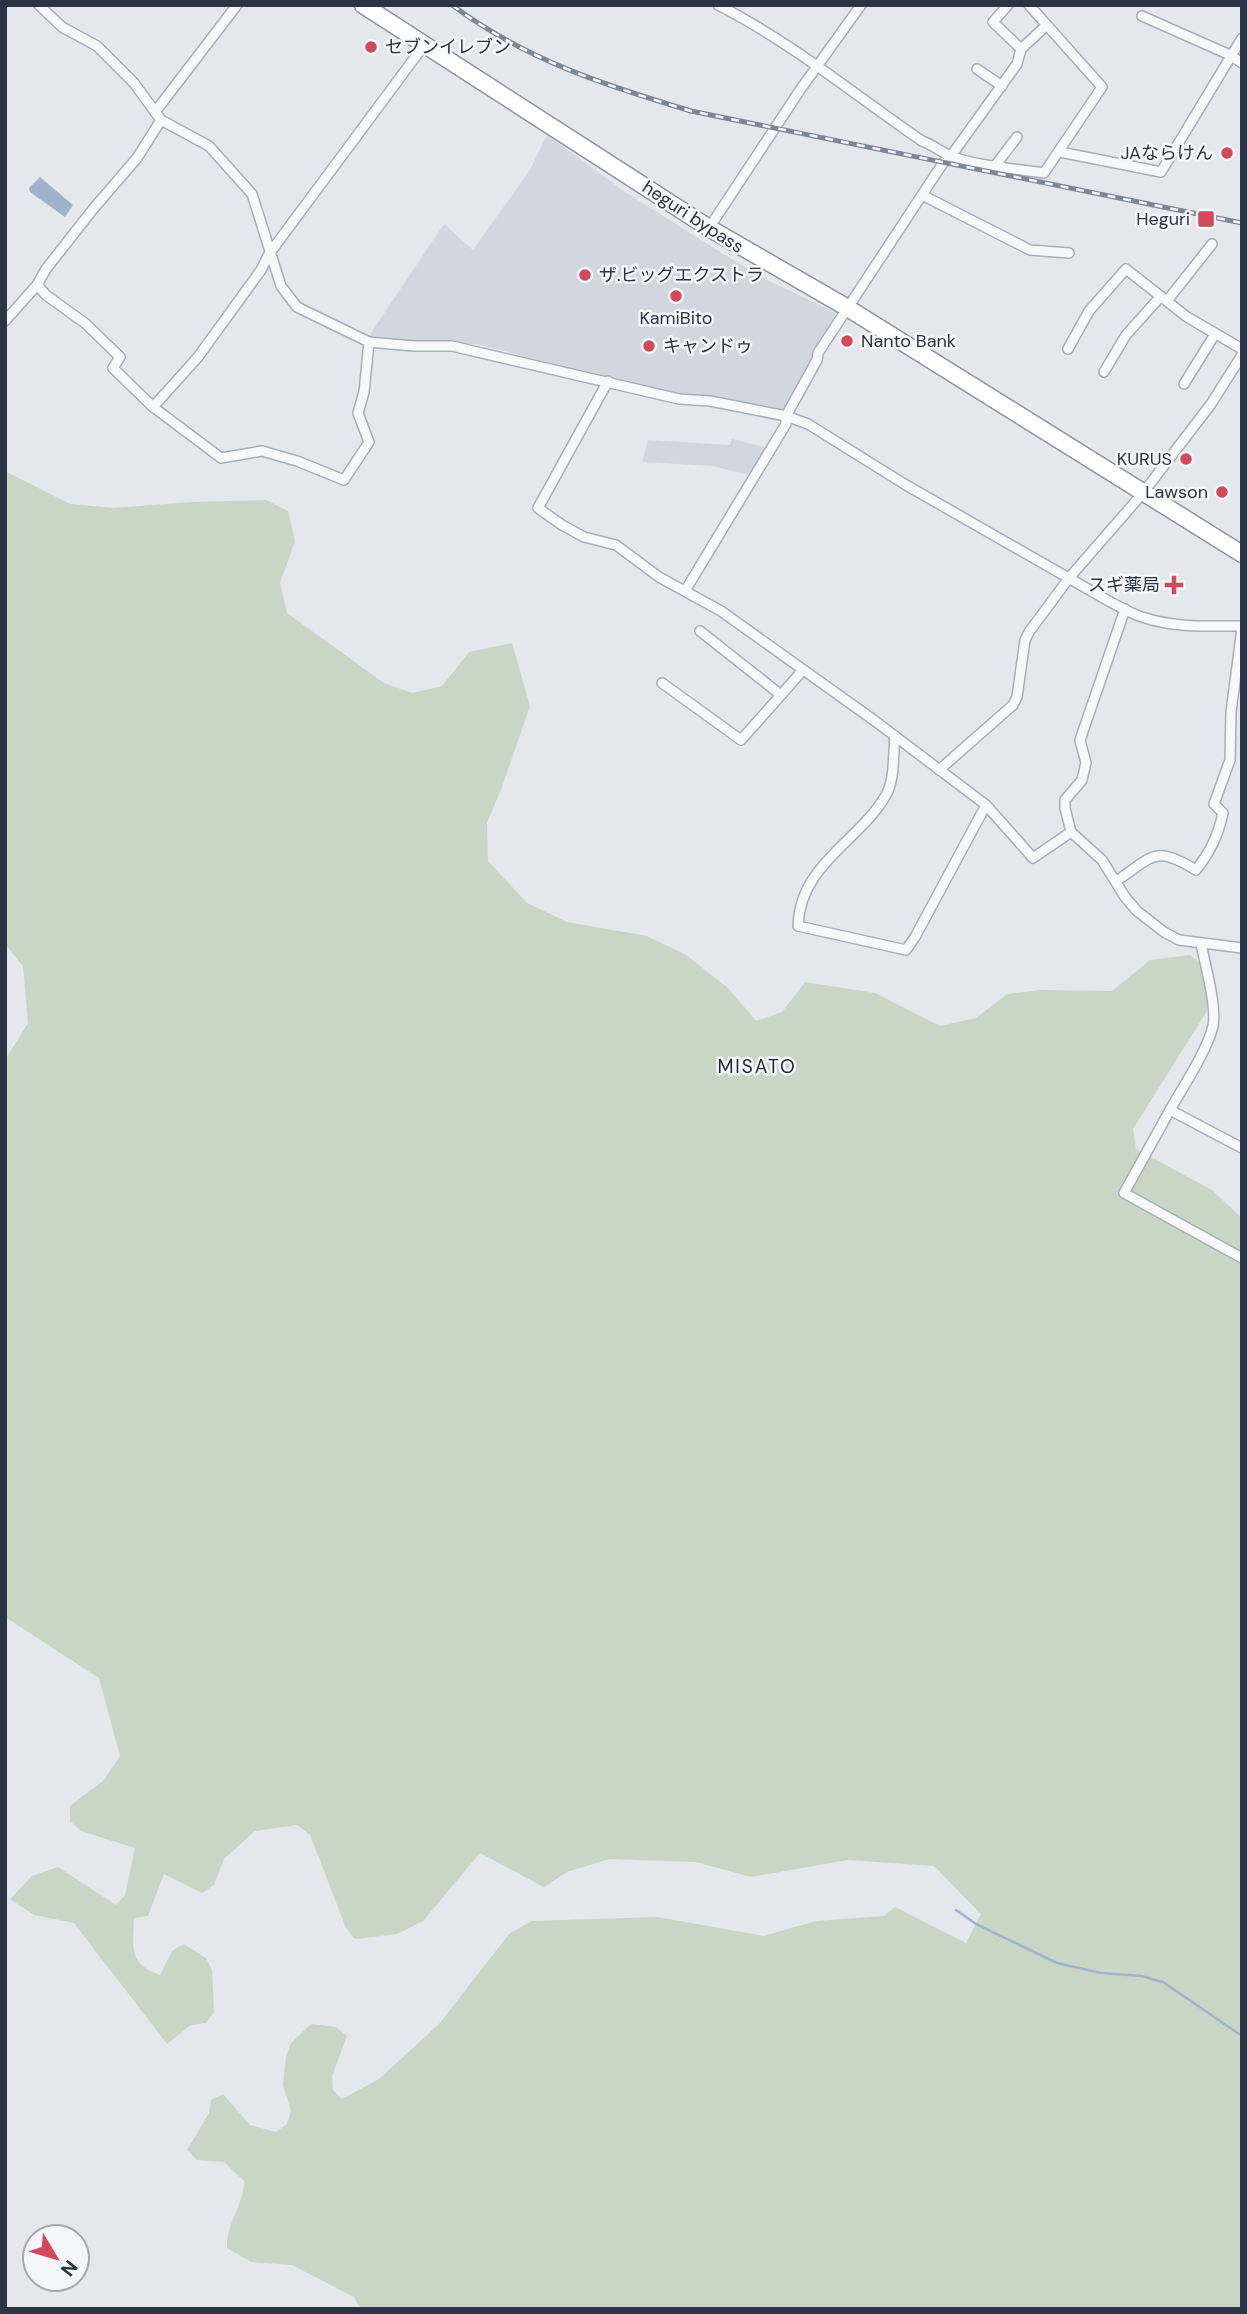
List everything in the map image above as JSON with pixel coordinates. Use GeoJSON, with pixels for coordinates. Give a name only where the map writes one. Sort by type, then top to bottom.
{"type":"FeatureCollection","features":[{"type":"Feature","properties":{"kind":"highway","name":"heguri bypass"},"geometry":{"type":"LineString","coordinates":[[363,5],[709,228],[846,307],[1242,554]]}},
{"type":"Feature","properties":{"kind":"street"},"geometry":{"type":"LineString","coordinates":[[39,5],[62,27],[97,46],[134,83],[158,116],[209,146],[252,194],[281,286],[297,307],[368,342],[452,346],[679,399],[710,401],[786,416],[808,424],[906,485],[1140,617],[1168,624],[1242,627],[1231,712],[1230,760],[1214,804],[1223,813],[1211,850],[1196,870],[1175,857],[1163,854],[1154,856],[1115,881]]}},
{"type":"Feature","properties":{"kind":"street"},"geometry":{"type":"LineString","coordinates":[[5,321],[37,285],[46,269],[94,208],[137,158],[158,116],[237,5]]}},
{"type":"Feature","properties":{"kind":"street"},"geometry":{"type":"LineString","coordinates":[[718,5],[749,21],[818,66],[922,141],[951,156],[1044,173],[1102,87],[1029,5]]}},
{"type":"Feature","properties":{"kind":"street"},"geometry":{"type":"LineString","coordinates":[[709,228],[861,5]]}},
{"type":"Feature","properties":{"kind":"street"},"geometry":{"type":"LineString","coordinates":[[1009,5],[993,22],[1021,49]]}},
{"type":"Feature","properties":{"kind":"street"},"geometry":{"type":"LineString","coordinates":[[1142,16],[1230,55],[1242,63]]}},
{"type":"Feature","properties":{"kind":"street"},"geometry":{"type":"LineString","coordinates":[[685,591],[786,424],[786,416],[817,360],[818,353],[846,307],[943,163],[951,156],[1017,64],[1021,49],[1047,25]]}},
{"type":"Feature","properties":{"kind":"street"},"geometry":{"type":"LineString","coordinates":[[1060,152],[1161,172],[1242,38]]}},
{"type":"Feature","properties":{"kind":"street"},"geometry":{"type":"LineString","coordinates":[[153,407],[198,357],[261,270],[269,254],[425,44]]}},
{"type":"Feature","properties":{"kind":"street"},"geometry":{"type":"LineString","coordinates":[[977,69],[1002,86]]}},
{"type":"Feature","properties":{"kind":"street"},"geometry":{"type":"LineString","coordinates":[[995,166],[1017,137]]}},
{"type":"Feature","properties":{"kind":"street"},"geometry":{"type":"LineString","coordinates":[[922,195],[1030,250],[1069,253]]}},
{"type":"Feature","properties":{"kind":"street"},"geometry":{"type":"LineString","coordinates":[[1104,372],[1126,335],[1164,299],[1212,244]]}},
{"type":"Feature","properties":{"kind":"street"},"geometry":{"type":"LineString","coordinates":[[1068,349],[1089,311],[1126,269],[1187,317],[1242,349]]}},
{"type":"Feature","properties":{"kind":"street"},"geometry":{"type":"LineString","coordinates":[[37,285],[46,295],[86,324],[120,357],[113,368],[153,407],[221,458],[262,451],[297,461],[344,480],[369,442],[358,413],[364,392],[368,342]]}},
{"type":"Feature","properties":{"kind":"street"},"geometry":{"type":"LineString","coordinates":[[1184,384],[1215,334]]}},
{"type":"Feature","properties":{"kind":"street"},"geometry":{"type":"LineString","coordinates":[[939,770],[1013,705],[1017,697],[1025,640],[1069,578],[1143,493],[1211,404],[1242,355]]}},
{"type":"Feature","properties":{"kind":"street"},"geometry":{"type":"LineString","coordinates":[[608,381],[538,508],[584,537],[616,545],[659,577],[721,611],[986,805],[1032,858],[1071,832]]}},
{"type":"Feature","properties":{"kind":"street"},"geometry":{"type":"LineString","coordinates":[[1125,609],[1080,740],[1086,763],[1082,780],[1065,800],[1071,832],[1102,860],[1137,911],[1164,932],[1180,940],[1242,948]]}},
{"type":"Feature","properties":{"kind":"street"},"geometry":{"type":"LineString","coordinates":[[700,631],[781,695]]}},
{"type":"Feature","properties":{"kind":"street"},"geometry":{"type":"LineString","coordinates":[[662,683],[741,740],[803,670]]}},
{"type":"Feature","properties":{"kind":"street"},"geometry":{"type":"LineString","coordinates":[[895,736],[891,780],[886,794],[863,824],[831,855],[808,887],[797,926],[906,950],[986,805]]}},
{"type":"Feature","properties":{"kind":"street"},"geometry":{"type":"LineString","coordinates":[[1202,944],[1214,1013],[1213,1025],[1208,1040],[1125,1194],[1242,1258]]}},
{"type":"Feature","properties":{"kind":"street"},"geometry":{"type":"LineString","coordinates":[[1170,1110],[1242,1148]]}},
{"type":"Feature","properties":{"kind":"shaded area","name":"ザ.ビッグエクストラ"},"geometry":{"type":"Polygon","coordinates":[[[547,135],[625,192],[725,255],[769,281],[836,313],[812,355],[816,359],[785,410],[740,404],[711,396],[677,395],[477,344],[416,343],[369,336],[444,224],[473,250],[530,170],[547,135]]]}},
{"type":"Feature","properties":{"kind":"shaded area"},"geometry":{"type":"Polygon","coordinates":[[[732,439],[768,448],[752,476],[713,466],[642,462],[648,440],[730,445],[732,439]]]}},
{"type":"Feature","properties":{"kind":"green space"},"geometry":{"type":"Polygon","coordinates":[[[5,471],[70,504],[114,508],[266,500],[288,511],[295,541],[280,583],[287,613],[384,683],[412,693],[442,686],[469,652],[512,643],[530,706],[487,823],[488,861],[527,903],[567,922],[647,936],[686,955],[728,988],[756,1021],[782,1012],[805,982],[875,993],[940,1026],[976,1018],[1007,994],[1041,990],[1112,991],[1150,960],[1190,955],[1212,973],[1207,1011],[1133,1129],[1136,1149],[1212,1190],[1242,1218],[1242,2309],[361,2309],[354,2297],[292,2265],[251,2262],[227,2248],[229,2230],[241,2198],[244,2181],[224,2162],[197,2160],[187,2150],[209,2113],[211,2100],[223,2094],[250,2125],[276,2132],[287,2124],[291,2111],[283,2085],[286,2056],[291,2043],[311,2024],[336,2027],[347,2036],[332,2076],[333,2090],[342,2099],[379,2079],[439,2024],[509,1934],[532,1921],[657,1917],[764,1936],[816,1921],[884,1916],[895,1907],[966,1943],[981,1914],[934,1866],[848,1860],[751,1877],[696,1862],[609,1859],[567,1872],[544,1887],[480,1853],[423,1921],[397,1934],[355,1939],[346,1928],[310,1835],[297,1825],[255,1831],[224,1859],[214,1885],[202,1893],[164,1874],[148,1916],[134,1918],[133,1946],[142,1966],[160,1975],[172,1951],[184,1944],[206,1958],[212,1970],[214,2012],[206,2023],[191,2025],[167,2044],[74,1923],[34,1915],[10,1899],[32,1876],[58,1867],[116,1905],[125,1895],[135,1848],[81,1831],[70,1821],[70,1806],[104,1780],[120,1756],[99,1678],[5,1617],[5,1060],[28,1023],[23,966],[5,944],[5,471]]]}},
{"type":"Feature","properties":{"kind":"water"},"geometry":{"type":"Polygon","coordinates":[[[40,177],[73,205],[65,217],[30,192],[29,188],[40,177]]]}},
{"type":"Feature","properties":{"kind":"waterway"},"geometry":{"type":"LineString","coordinates":[[956,1910],[976,1924],[1057,1963],[1163,1982],[1242,2036]]}},
{"type":"Feature","properties":{"kind":"railway"},"geometry":{"type":"LineString","coordinates":[[452,5],[537,56],[597,81],[691,111],[1242,223]]}},
{"type":"Feature","properties":{"kind":"place","name":"セブンイレブン"},"geometry":{"type":"Point","coordinates":[371,47]}},
{"type":"Feature","properties":{"kind":"place","name":"JAならけん"},"geometry":{"type":"Point","coordinates":[1227,153]}},
{"type":"Feature","properties":{"kind":"place","name":"Heguri"},"geometry":{"type":"Point","coordinates":[1206,219]}},
{"type":"Feature","properties":{"kind":"place","name":"ザ.ビッグエクストラ"},"geometry":{"type":"Point","coordinates":[585,275]}},
{"type":"Feature","properties":{"kind":"place","name":"KamiBito"},"geometry":{"type":"Point","coordinates":[676,296]}},
{"type":"Feature","properties":{"kind":"place","name":"Nanto Bank"},"geometry":{"type":"Point","coordinates":[847,341]}},
{"type":"Feature","properties":{"kind":"place","name":"キャンドゥ"},"geometry":{"type":"Point","coordinates":[649,346]}},
{"type":"Feature","properties":{"kind":"place","name":"KURUS"},"geometry":{"type":"Point","coordinates":[1186,459]}},
{"type":"Feature","properties":{"kind":"place","name":"Lawson"},"geometry":{"type":"Point","coordinates":[1222,492]}},
{"type":"Feature","properties":{"kind":"place","name":"スギ薬局"},"geometry":{"type":"Point","coordinates":[1174,585]}},
{"type":"Feature","properties":{"kind":"district","name":"MISATO"},"geometry":{"type":"Point","coordinates":[757,1066]}}]}
